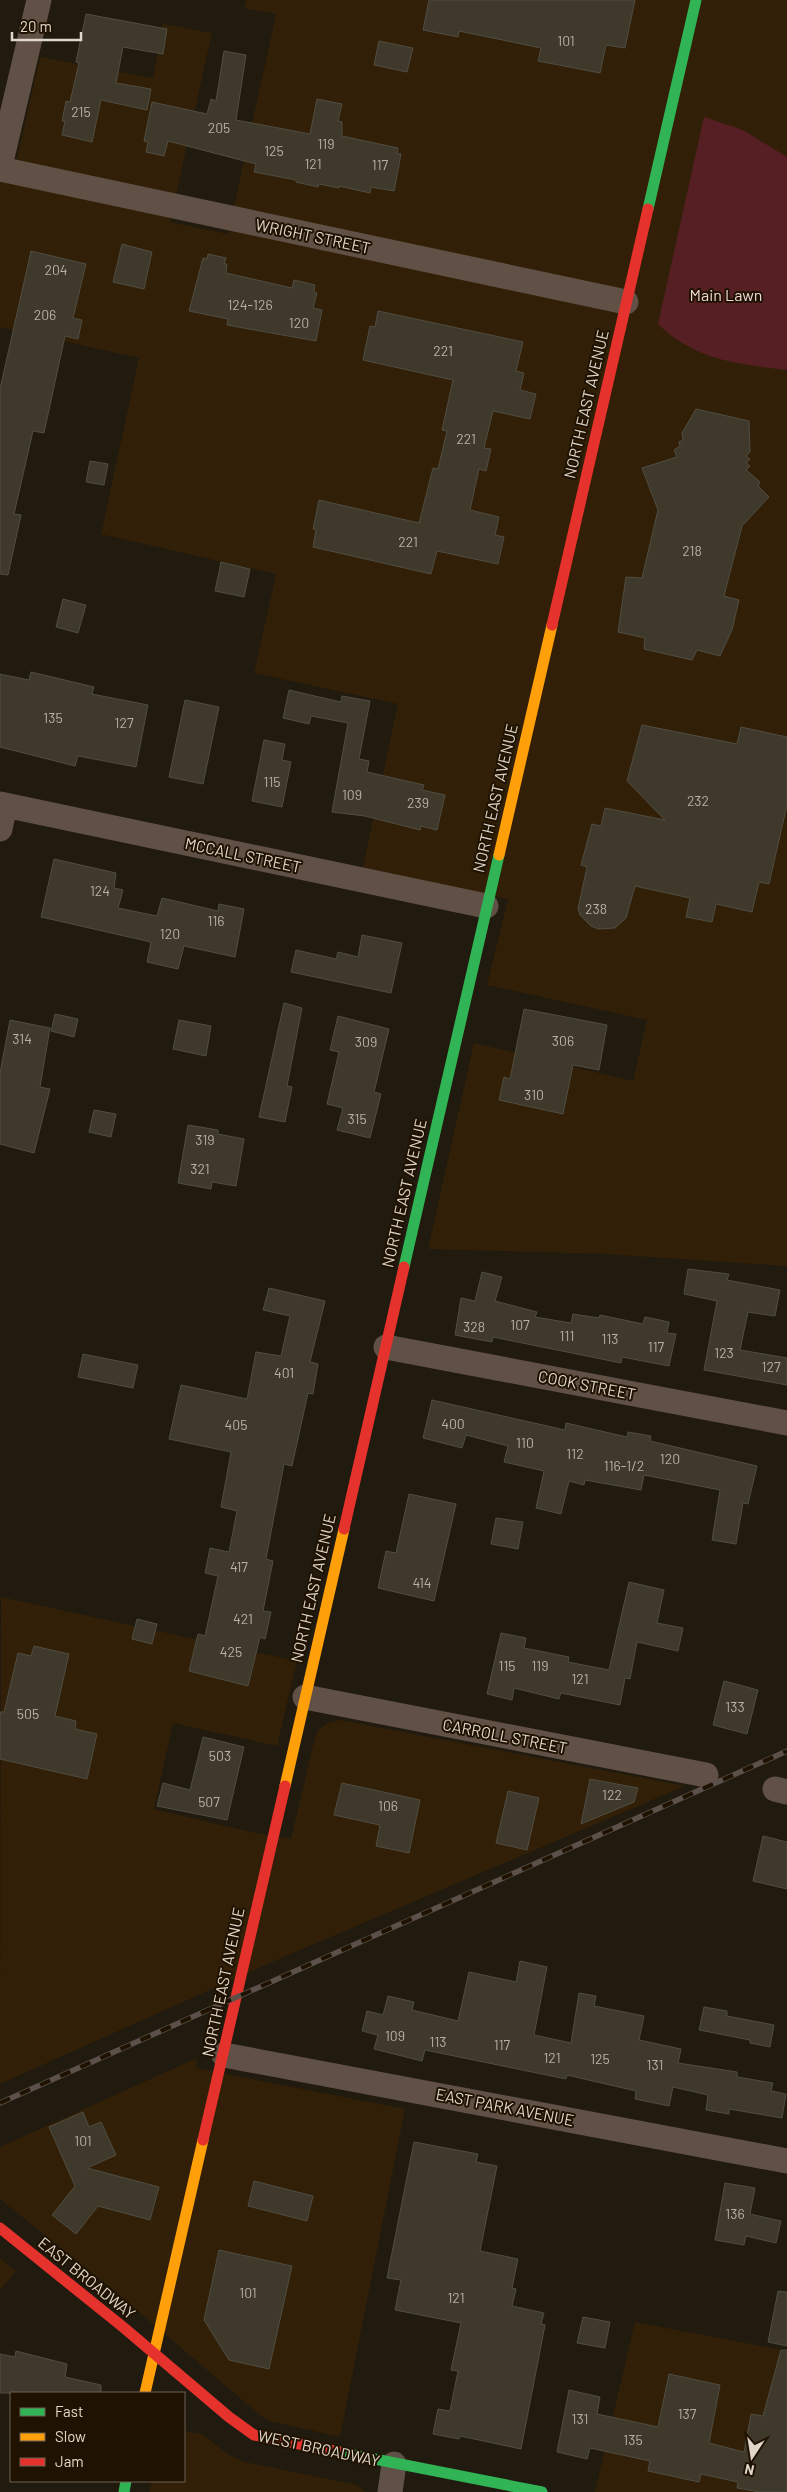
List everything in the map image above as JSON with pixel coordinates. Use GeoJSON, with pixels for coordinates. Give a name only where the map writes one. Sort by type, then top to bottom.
{"type":"FeatureCollection","features":[{"type":"Feature","properties":{"kind":"main road","name":"NORTH EAST AVENUE"},"geometry":{"type":"LineString","coordinates":[[145,2392],[224,2055],[234,1998],[696,0]]}},
{"type":"Feature","properties":{"kind":"main road","name":"EAST BROADWAY"},"geometry":{"type":"LineString","coordinates":[[0,2228],[154,2353]]}},
{"type":"Feature","properties":{"kind":"main road","name":"WEST BROADWAY"},"geometry":{"type":"LineString","coordinates":[[154,2353],[229,2417],[254,2434],[394,2464]]}},
{"type":"Feature","properties":{"kind":"main road"},"geometry":{"type":"LineString","coordinates":[[394,2464],[542,2492]]}},
{"type":"Feature","properties":{"kind":"street"},"geometry":{"type":"LineString","coordinates":[[0,167],[39,0]]}},
{"type":"Feature","properties":{"kind":"street","name":"WRIGHT STREET"},"geometry":{"type":"LineString","coordinates":[[0,167],[626,302]]}},
{"type":"Feature","properties":{"kind":"street"},"geometry":{"type":"LineString","coordinates":[[0,829],[3,804]]}},
{"type":"Feature","properties":{"kind":"street","name":"MCCALL STREET"},"geometry":{"type":"LineString","coordinates":[[3,804],[486,906]]}},
{"type":"Feature","properties":{"kind":"street","name":"COOK STREET"},"geometry":{"type":"LineString","coordinates":[[386,1347],[787,1424]]}},
{"type":"Feature","properties":{"kind":"street","name":"CARROLL STREET"},"geometry":{"type":"LineString","coordinates":[[305,1697],[706,1775]]}},
{"type":"Feature","properties":{"kind":"street","name":"EAST PARK AVENUE"},"geometry":{"type":"LineString","coordinates":[[224,2055],[787,2161]]}},
{"type":"Feature","properties":{"kind":"street","name":"WEST BROADWAY"},"geometry":{"type":"LineString","coordinates":[[390,2492],[394,2464]]}},
{"type":"Feature","properties":{"kind":"shaded area"},"geometry":{"type":"Polygon","coordinates":[[[246,0],[787,0],[787,1266],[606,1254],[428,1249],[474,1043],[633,1081],[647,1020],[487,985],[508,899],[363,867],[398,704],[254,673],[276,574],[101,534],[139,358],[0,327],[0,156],[17,159],[40,57],[153,78],[163,24],[212,33],[170,222],[228,234],[276,14],[244,8],[246,0]]]}},
{"type":"Feature","properties":{"kind":"shaded area"},"geometry":{"type":"Polygon","coordinates":[[[1,1597],[297,1661],[277,1746],[173,1723],[154,1809],[251,1832],[291,1839],[318,1730],[328,1723],[340,1720],[685,1786],[272,1962],[0,2084],[1,1597]]]}},
{"type":"Feature","properties":{"kind":"shaded area"},"geometry":{"type":"Polygon","coordinates":[[[197,2058],[196,2068],[405,2109],[340,2437],[270,2421],[261,2416],[117,2293],[0,2199],[0,2147],[197,2058]]]}},
{"type":"Feature","properties":{"kind":"shaded area"},"geometry":{"type":"Polygon","coordinates":[[[0,2258],[16,2271],[0,2290],[0,2258]]]}},
{"type":"Feature","properties":{"kind":"shaded area"},"geometry":{"type":"Polygon","coordinates":[[[635,2322],[787,2351],[787,2492],[595,2492],[635,2322]]]}},
{"type":"Feature","properties":{"kind":"shaded area"},"geometry":{"type":"Polygon","coordinates":[[[185,2431],[202,2434],[229,2455],[245,2462],[357,2485],[366,2492],[149,2492],[152,2482],[185,2482],[185,2431]]]}},
{"type":"Feature","properties":{"kind":"green space","name":"Main Lawn"},"geometry":{"type":"Polygon","coordinates":[[[704,117],[743,130],[787,157],[787,370],[734,362],[702,353],[686,346],[658,324],[704,117]]]}},
{"type":"Feature","properties":{"kind":"building"},"geometry":{"type":"Polygon","coordinates":[[[429,0],[635,0],[625,48],[606,45],[600,73],[538,61],[541,48],[459,31],[458,37],[423,30],[429,0]]]}},
{"type":"Feature","properties":{"kind":"building"},"geometry":{"type":"Polygon","coordinates":[[[86,14],[167,29],[163,54],[123,47],[116,83],[151,89],[147,110],[101,100],[92,142],[62,135],[65,121],[62,121],[66,101],[70,102],[79,63],[76,62],[86,14]]]}},
{"type":"Feature","properties":{"kind":"building"},"geometry":{"type":"Polygon","coordinates":[[[379,41],[413,48],[407,72],[374,65],[379,41]]]}},
{"type":"Feature","properties":{"kind":"building"},"geometry":{"type":"Polygon","coordinates":[[[224,51],[246,55],[236,120],[310,134],[317,99],[342,104],[338,121],[342,122],[342,136],[398,148],[397,154],[401,154],[394,191],[371,187],[370,193],[339,186],[339,188],[319,184],[318,187],[296,182],[296,180],[254,172],[256,164],[168,141],[164,156],[146,152],[148,142],[144,141],[152,102],[207,114],[211,99],[216,101],[224,51]]]}},
{"type":"Feature","properties":{"kind":"building"},"geometry":{"type":"Polygon","coordinates":[[[122,244],[152,252],[144,289],[113,282],[122,244]]]}},
{"type":"Feature","properties":{"kind":"building"},"geometry":{"type":"Polygon","coordinates":[[[31,251],[86,264],[73,318],[82,320],[78,339],[65,336],[44,433],[33,431],[14,514],[21,515],[8,575],[0,574],[0,389],[31,251]]]}},
{"type":"Feature","properties":{"kind":"building"},"geometry":{"type":"Polygon","coordinates":[[[208,254],[226,258],[224,264],[227,264],[226,273],[292,288],[294,280],[315,285],[314,292],[317,293],[313,308],[322,310],[316,341],[227,325],[228,319],[189,311],[203,258],[207,259],[208,254]]]}},
{"type":"Feature","properties":{"kind":"building"},"geometry":{"type":"Polygon","coordinates":[[[378,311],[523,342],[516,371],[524,373],[520,390],[536,394],[530,419],[493,411],[484,448],[491,449],[486,471],[479,469],[470,510],[499,517],[495,535],[504,537],[498,564],[437,551],[431,574],[313,547],[316,530],[313,529],[319,500],[419,523],[433,468],[438,469],[447,431],[442,430],[453,380],[363,360],[370,326],[375,327],[378,311]]]}},
{"type":"Feature","properties":{"kind":"building"},"geometry":{"type":"Polygon","coordinates":[[[696,409],[749,421],[750,452],[746,456],[750,459],[746,463],[750,466],[746,470],[760,482],[758,486],[769,497],[742,526],[724,596],[739,600],[732,630],[720,656],[697,650],[692,660],[644,649],[645,638],[618,632],[626,577],[642,578],[658,510],[642,468],[677,457],[674,450],[680,446],[679,442],[683,440],[682,433],[696,409]]]}},
{"type":"Feature","properties":{"kind":"building"},"geometry":{"type":"Polygon","coordinates":[[[90,461],[108,464],[104,485],[86,482],[90,461]]]}},
{"type":"Feature","properties":{"kind":"building"},"geometry":{"type":"Polygon","coordinates":[[[221,562],[250,569],[244,597],[215,591],[221,562]]]}},
{"type":"Feature","properties":{"kind":"building"},"geometry":{"type":"Polygon","coordinates":[[[63,599],[86,605],[78,633],[56,627],[63,599]]]}},
{"type":"Feature","properties":{"kind":"building"},"geometry":{"type":"Polygon","coordinates":[[[31,672],[94,687],[92,694],[148,705],[136,767],[78,756],[75,766],[0,747],[0,674],[29,680],[31,672]]]}},
{"type":"Feature","properties":{"kind":"building"},"geometry":{"type":"Polygon","coordinates":[[[289,690],[341,702],[342,696],[370,701],[359,759],[369,761],[367,772],[424,785],[422,790],[445,795],[437,830],[421,826],[420,830],[365,816],[332,812],[348,723],[311,716],[309,724],[283,718],[289,690]]]}},
{"type":"Feature","properties":{"kind":"building"},"geometry":{"type":"Polygon","coordinates":[[[185,700],[219,707],[203,784],[169,777],[185,700]]]}},
{"type":"Feature","properties":{"kind":"building"},"geometry":{"type":"Polygon","coordinates":[[[642,725],[737,744],[741,727],[787,737],[787,805],[769,884],[759,882],[752,912],[716,904],[712,922],[686,917],[690,898],[635,886],[626,918],[615,928],[598,929],[591,926],[580,915],[578,909],[587,867],[581,865],[592,824],[601,826],[605,808],[665,820],[627,781],[642,725]]]}},
{"type":"Feature","properties":{"kind":"building"},"geometry":{"type":"Polygon","coordinates":[[[264,740],[285,744],[282,760],[291,762],[282,807],[252,801],[264,740]]]}},
{"type":"Feature","properties":{"kind":"building"},"geometry":{"type":"Polygon","coordinates":[[[54,859],[116,873],[114,888],[123,890],[118,908],[157,916],[162,898],[218,911],[219,904],[244,909],[235,957],[184,946],[178,969],[147,962],[151,942],[41,917],[54,859]]]}},
{"type":"Feature","properties":{"kind":"building"},"geometry":{"type":"Polygon","coordinates":[[[362,935],[402,943],[391,993],[291,972],[296,950],[336,959],[338,952],[358,957],[362,935]]]}},
{"type":"Feature","properties":{"kind":"building"},"geometry":{"type":"Polygon","coordinates":[[[284,1003],[302,1008],[287,1086],[292,1087],[285,1122],[259,1117],[284,1003]]]}},
{"type":"Feature","properties":{"kind":"building"},"geometry":{"type":"Polygon","coordinates":[[[524,1009],[607,1025],[599,1070],[573,1065],[563,1114],[499,1100],[504,1077],[510,1079],[524,1009]]]}},
{"type":"Feature","properties":{"kind":"building"},"geometry":{"type":"Polygon","coordinates":[[[55,1014],[78,1019],[74,1037],[51,1031],[55,1014]]]}},
{"type":"Feature","properties":{"kind":"building"},"geometry":{"type":"Polygon","coordinates":[[[338,1016],[389,1029],[374,1092],[381,1094],[370,1138],[337,1130],[343,1108],[327,1104],[339,1052],[330,1050],[338,1016]]]}},
{"type":"Feature","properties":{"kind":"building"},"geometry":{"type":"Polygon","coordinates":[[[10,1020],[50,1028],[40,1087],[50,1089],[34,1153],[0,1144],[0,1073],[10,1020]]]}},
{"type":"Feature","properties":{"kind":"building"},"geometry":{"type":"Polygon","coordinates":[[[179,1020],[211,1026],[206,1056],[173,1049],[179,1020]]]}},
{"type":"Feature","properties":{"kind":"building"},"geometry":{"type":"Polygon","coordinates":[[[94,1110],[116,1114],[111,1137],[89,1132],[94,1110]]]}},
{"type":"Feature","properties":{"kind":"building"},"geometry":{"type":"Polygon","coordinates":[[[188,1125],[218,1130],[218,1134],[244,1139],[236,1186],[212,1182],[211,1189],[178,1183],[188,1125]]]}},
{"type":"Feature","properties":{"kind":"building"},"geometry":{"type":"Polygon","coordinates":[[[688,1269],[729,1274],[727,1280],[780,1290],[775,1316],[748,1312],[740,1350],[787,1358],[787,1385],[704,1370],[717,1301],[684,1294],[688,1269]]]}},
{"type":"Feature","properties":{"kind":"building"},"geometry":{"type":"Polygon","coordinates":[[[482,1272],[502,1277],[495,1301],[537,1312],[535,1317],[571,1323],[573,1314],[599,1318],[600,1315],[643,1324],[645,1317],[669,1322],[667,1333],[676,1334],[669,1366],[622,1357],[621,1363],[493,1337],[492,1342],[455,1335],[461,1298],[475,1301],[482,1272]]]}},
{"type":"Feature","properties":{"kind":"building"},"geometry":{"type":"Polygon","coordinates":[[[269,1288],[325,1301],[310,1362],[318,1364],[313,1394],[308,1393],[292,1466],[284,1464],[266,1559],[273,1561],[263,1611],[271,1612],[265,1639],[260,1637],[248,1686],[189,1671],[198,1634],[205,1636],[218,1576],[205,1573],[210,1548],[229,1552],[237,1511],[221,1507],[231,1452],[169,1439],[181,1385],[247,1399],[256,1352],[281,1356],[290,1316],[263,1310],[269,1288]]]}},
{"type":"Feature","properties":{"kind":"building"},"geometry":{"type":"Polygon","coordinates":[[[83,1354],[138,1365],[133,1388],[78,1377],[83,1354]]]}},
{"type":"Feature","properties":{"kind":"building"},"geometry":{"type":"Polygon","coordinates":[[[432,1400],[565,1430],[566,1423],[627,1437],[628,1432],[651,1436],[650,1441],[757,1466],[748,1504],[743,1503],[736,1544],[712,1540],[720,1490],[644,1475],[641,1490],[585,1480],[584,1485],[569,1481],[561,1514],[536,1508],[544,1471],[504,1462],[508,1446],[466,1435],[462,1448],[423,1438],[432,1400]]]}},
{"type":"Feature","properties":{"kind":"building"},"geometry":{"type":"Polygon","coordinates":[[[409,1494],[456,1504],[434,1601],[378,1588],[386,1551],[396,1553],[409,1494]]]}},
{"type":"Feature","properties":{"kind":"building"},"geometry":{"type":"Polygon","coordinates":[[[496,1518],[523,1522],[518,1549],[491,1544],[496,1518]]]}},
{"type":"Feature","properties":{"kind":"building"},"geometry":{"type":"Polygon","coordinates":[[[629,1582],[664,1590],[657,1623],[683,1628],[678,1651],[637,1642],[630,1679],[625,1678],[620,1705],[561,1693],[559,1699],[514,1688],[512,1700],[487,1694],[501,1633],[526,1638],[524,1648],[569,1657],[568,1662],[609,1670],[629,1582]]]}},
{"type":"Feature","properties":{"kind":"building"},"geometry":{"type":"Polygon","coordinates":[[[137,1619],[157,1624],[152,1644],[132,1639],[137,1619]]]}},
{"type":"Feature","properties":{"kind":"building"},"geometry":{"type":"Polygon","coordinates":[[[34,1646],[69,1654],[55,1716],[76,1721],[75,1729],[97,1734],[87,1779],[0,1759],[0,1712],[4,1712],[18,1653],[31,1656],[34,1646]]]}},
{"type":"Feature","properties":{"kind":"building"},"geometry":{"type":"Polygon","coordinates":[[[724,1681],[758,1690],[747,1734],[713,1725],[724,1681]]]}},
{"type":"Feature","properties":{"kind":"building"},"geometry":{"type":"Polygon","coordinates":[[[203,1737],[244,1747],[227,1820],[157,1806],[163,1783],[190,1790],[203,1737]]]}},
{"type":"Feature","properties":{"kind":"building"},"geometry":{"type":"Polygon","coordinates":[[[590,1779],[638,1788],[634,1802],[581,1824],[590,1779]]]}},
{"type":"Feature","properties":{"kind":"building"},"geometry":{"type":"Polygon","coordinates":[[[342,1783],[420,1800],[409,1853],[376,1846],[380,1825],[334,1815],[342,1783]]]}},
{"type":"Feature","properties":{"kind":"building"},"geometry":{"type":"Polygon","coordinates":[[[508,1791],[539,1798],[527,1850],[496,1843],[508,1791]]]}},
{"type":"Feature","properties":{"kind":"building"},"geometry":{"type":"Polygon","coordinates":[[[763,1836],[787,1842],[787,1889],[753,1881],[763,1836]]]}},
{"type":"Feature","properties":{"kind":"building"},"geometry":{"type":"Polygon","coordinates":[[[520,1961],[547,1967],[534,2035],[571,2043],[579,1993],[596,1996],[594,2006],[644,2016],[639,2040],[681,2049],[678,2063],[737,2072],[737,2077],[773,2083],[771,2091],[786,2094],[782,2118],[729,2109],[729,2114],[706,2110],[708,2095],[673,2087],[669,2106],[635,2099],[636,2091],[567,2075],[566,2079],[425,2050],[422,2061],[374,2049],[378,2035],[362,2031],[367,2011],[383,2015],[388,1996],[414,2002],[412,2010],[458,2021],[469,1972],[516,1982],[520,1961]]]}},
{"type":"Feature","properties":{"kind":"building"},"geometry":{"type":"Polygon","coordinates":[[[704,2007],[727,2011],[727,2016],[774,2025],[770,2047],[750,2043],[750,2040],[699,2030],[704,2007]]]}},
{"type":"Feature","properties":{"kind":"building"},"geometry":{"type":"Polygon","coordinates":[[[83,2112],[89,2127],[101,2122],[116,2155],[87,2168],[159,2187],[150,2220],[98,2206],[76,2234],[52,2215],[75,2186],[49,2127],[83,2112]]]}},
{"type":"Feature","properties":{"kind":"building"},"geometry":{"type":"Polygon","coordinates":[[[414,2142],[478,2154],[476,2162],[497,2166],[480,2251],[518,2259],[512,2288],[516,2289],[512,2306],[544,2313],[541,2324],[545,2325],[521,2449],[460,2436],[459,2439],[433,2434],[438,2409],[450,2411],[458,2371],[451,2370],[461,2323],[395,2310],[401,2280],[387,2278],[414,2142]]]}},
{"type":"Feature","properties":{"kind":"building"},"geometry":{"type":"Polygon","coordinates":[[[254,2181],[313,2196],[307,2221],[248,2206],[254,2181]]]}},
{"type":"Feature","properties":{"kind":"building"},"geometry":{"type":"Polygon","coordinates":[[[725,2183],[755,2188],[750,2214],[781,2221],[776,2243],[746,2236],[744,2245],[715,2240],[725,2183]]]}},
{"type":"Feature","properties":{"kind":"building"},"geometry":{"type":"Polygon","coordinates":[[[219,2250],[292,2266],[269,2369],[229,2360],[204,2320],[219,2250]]]}},
{"type":"Feature","properties":{"kind":"building"},"geometry":{"type":"Polygon","coordinates":[[[778,2291],[787,2292],[787,2346],[768,2342],[778,2291]]]}},
{"type":"Feature","properties":{"kind":"building"},"geometry":{"type":"Polygon","coordinates":[[[583,2317],[610,2322],[605,2348],[577,2343],[583,2317]]]}},
{"type":"Feature","properties":{"kind":"building"},"geometry":{"type":"Polygon","coordinates":[[[781,2350],[787,2350],[787,2492],[760,2492],[737,2488],[738,2482],[701,2474],[699,2482],[648,2471],[650,2461],[590,2448],[587,2459],[557,2452],[569,2390],[600,2397],[597,2414],[658,2427],[669,2374],[720,2385],[709,2443],[744,2452],[751,2414],[763,2416],[781,2350]]]}},
{"type":"Feature","properties":{"kind":"building"},"geometry":{"type":"Polygon","coordinates":[[[16,2351],[67,2364],[65,2377],[101,2385],[101,2392],[0,2393],[0,2354],[15,2357],[16,2351]]]}},
{"type":"Feature","properties":{"kind":"railway"},"geometry":{"type":"LineString","coordinates":[[0,2103],[787,1751]]}},
{"type":"Feature","properties":{"kind":"traffic: fast"},"geometry":{"type":"LineString","coordinates":[[648,209],[696,0]]}},
{"type":"Feature","properties":{"kind":"traffic: fast"},"geometry":{"type":"LineString","coordinates":[[404,1267],[499,855]]}},
{"type":"Feature","properties":{"kind":"traffic: fast"},"geometry":{"type":"LineString","coordinates":[[339,2452],[542,2492]]}},
{"type":"Feature","properties":{"kind":"traffic: fast"},"geometry":{"type":"LineString","coordinates":[[124,2492],[126,2482]]}},
{"type":"Feature","properties":{"kind":"traffic: slow"},"geometry":{"type":"LineString","coordinates":[[499,855],[552,625]]}},
{"type":"Feature","properties":{"kind":"traffic: slow"},"geometry":{"type":"LineString","coordinates":[[285,1786],[344,1529]]}},
{"type":"Feature","properties":{"kind":"traffic: slow"},"geometry":{"type":"LineString","coordinates":[[145,2392],[203,2140]]}},
{"type":"Feature","properties":{"kind":"traffic: jam"},"geometry":{"type":"LineString","coordinates":[[552,625],[648,209]]}},
{"type":"Feature","properties":{"kind":"traffic: jam"},"geometry":{"type":"LineString","coordinates":[[344,1529],[404,1267]]}},
{"type":"Feature","properties":{"kind":"traffic: jam"},"geometry":{"type":"LineString","coordinates":[[203,2140],[285,1786]]}},
{"type":"Feature","properties":{"kind":"traffic: jam"},"geometry":{"type":"LineString","coordinates":[[0,2228],[123,2327],[229,2417],[254,2435],[339,2452]]}}]}
